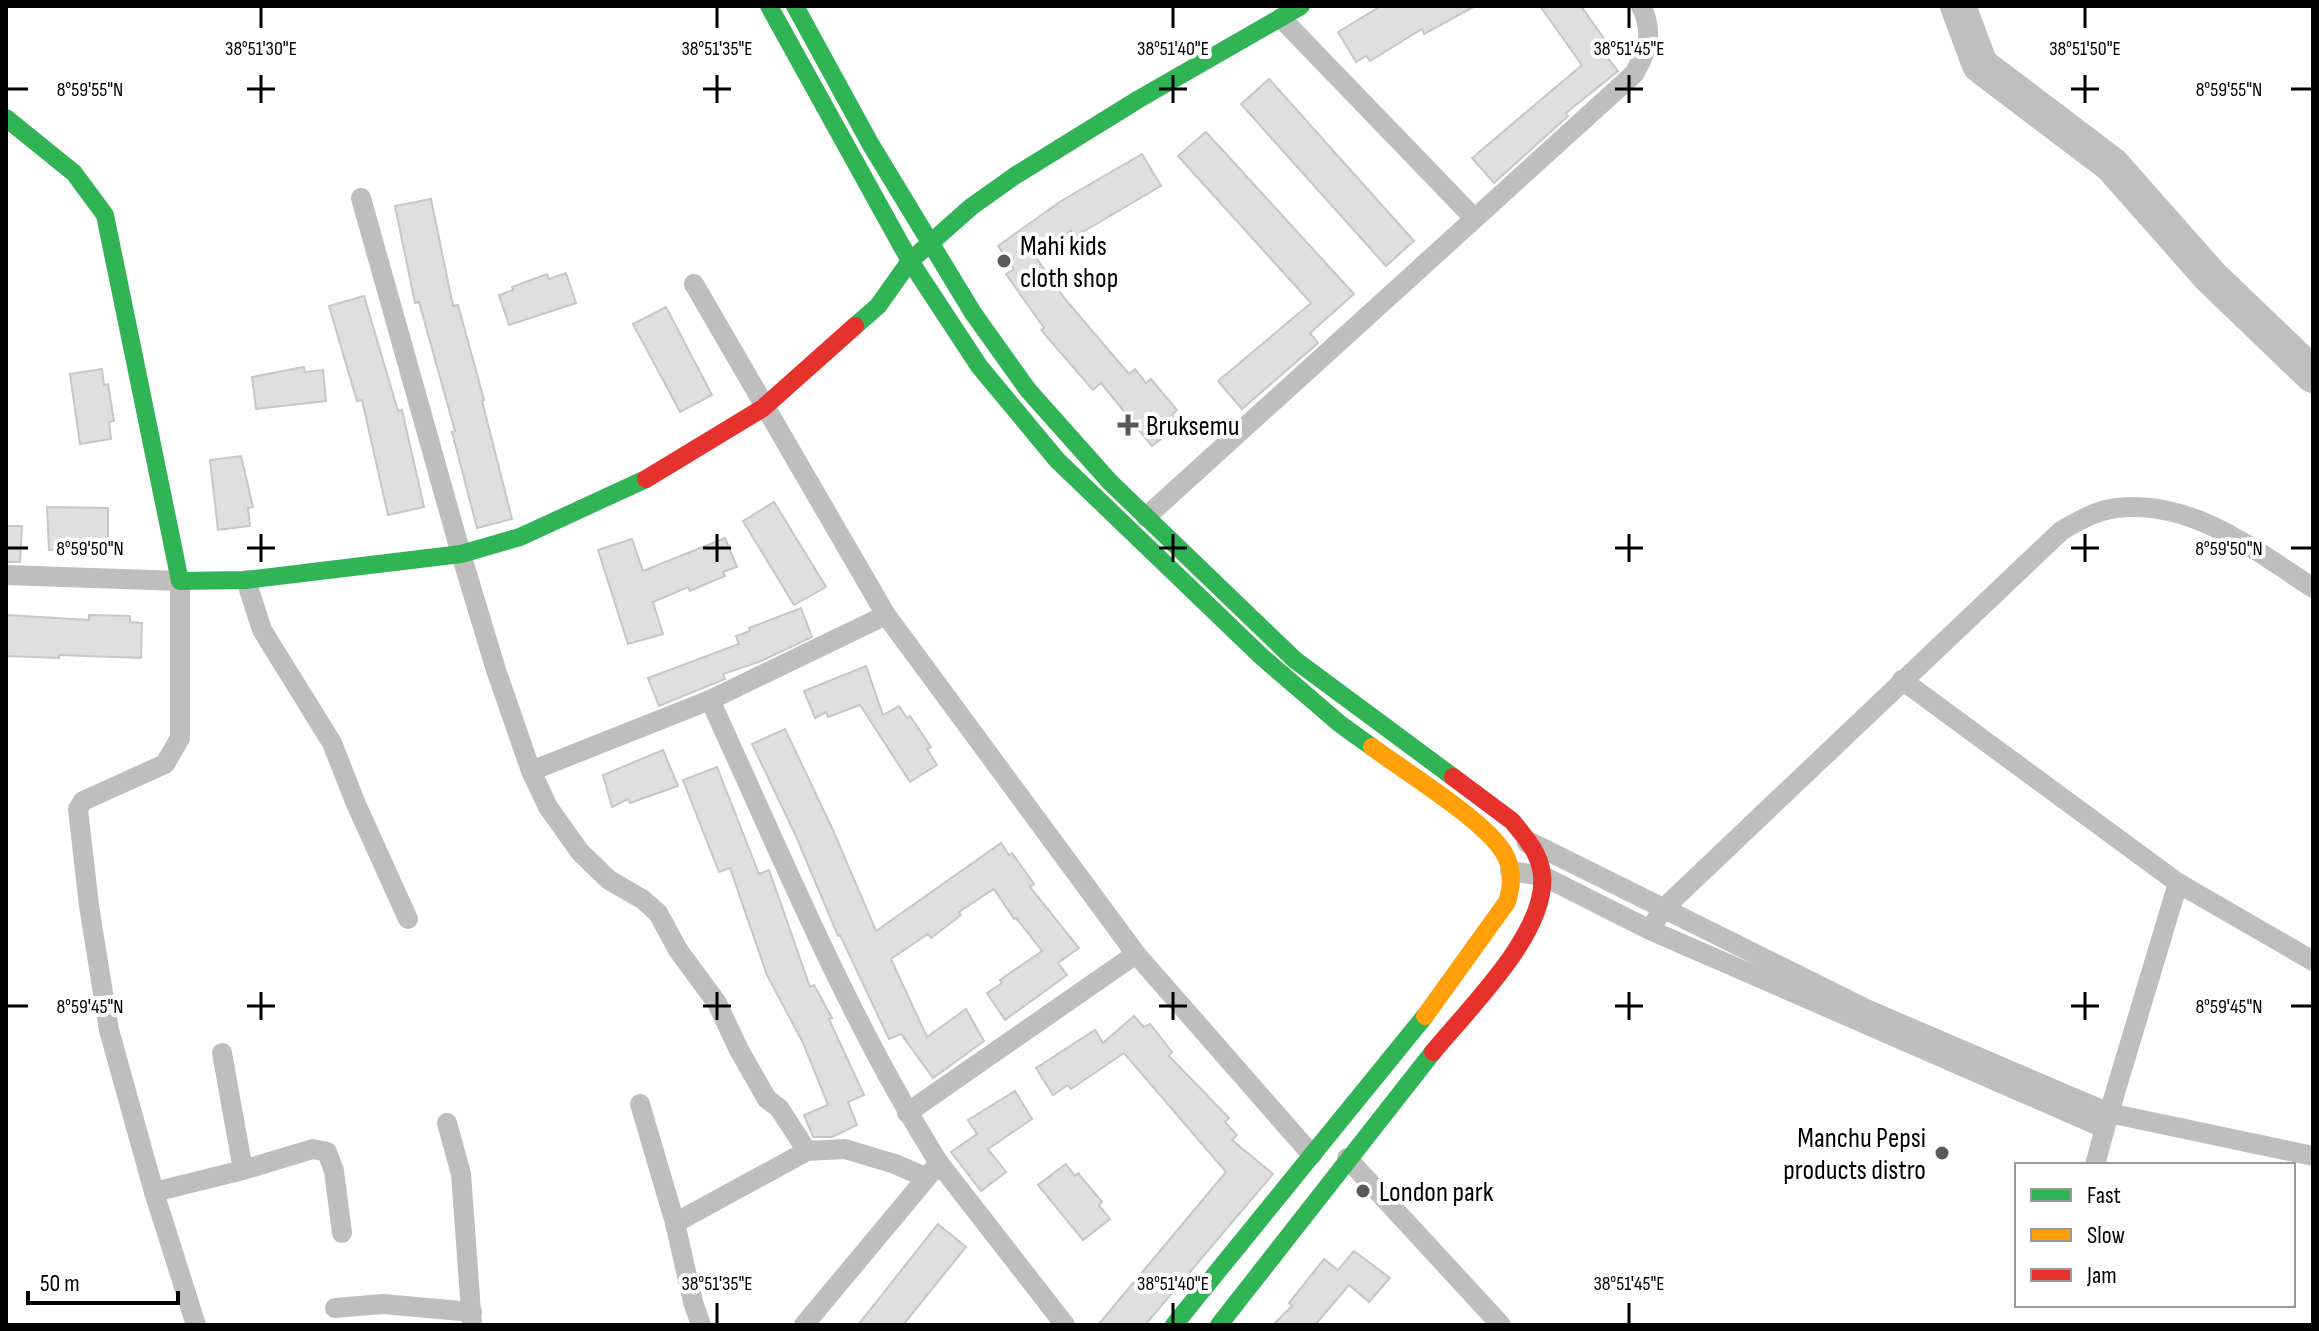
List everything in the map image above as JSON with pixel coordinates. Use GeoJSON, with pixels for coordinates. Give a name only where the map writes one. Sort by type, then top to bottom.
{"type":"FeatureCollection","features":[{"type":"Feature","properties":{"kind":"main road"},"geometry":{"type":"LineString","coordinates":[[769,6],[910,261],[979,366],[1057,460],[1262,657],[1340,724],[1477,824],[1496,841],[1506,856],[1511,888],[1507,902],[1492,926],[1437,1001],[1174,1325]]}},
{"type":"Feature","properties":{"kind":"main road"},"geometry":{"type":"LineString","coordinates":[[795,6],[871,145],[930,244],[996,348],[1028,390],[1100,472],[1295,660],[1512,821],[1532,843],[1540,858],[1543,876],[1540,900],[1529,929],[1502,968],[1347,1158],[1219,1325]]}},
{"type":"Feature","properties":{"kind":"main road"},"geometry":{"type":"LineString","coordinates":[[6,118],[74,173],[94,193],[105,215],[180,581],[246,580],[461,554],[520,537],[636,485],[763,408],[878,306],[910,261],[971,207],[1016,175],[1139,99],[1301,6]]}},
{"type":"Feature","properties":{"kind":"street"},"geometry":{"type":"LineString","coordinates":[[1146,517],[1634,74],[1645,55],[1650,36],[1647,17],[1641,6]]}},
{"type":"Feature","properties":{"kind":"street"},"geometry":{"type":"LineString","coordinates":[[1281,18],[1474,218]]}},
{"type":"Feature","properties":{"kind":"street"},"geometry":{"type":"LineString","coordinates":[[361,198],[461,554],[531,771],[548,807],[580,852],[609,880],[642,899],[658,913],[678,950],[717,1003],[767,1099],[779,1108],[807,1151]]}},
{"type":"Feature","properties":{"kind":"street"},"geometry":{"type":"LineString","coordinates":[[694,284],[763,408],[886,615],[1136,954],[1312,1155]]}},
{"type":"Feature","properties":{"kind":"street"},"geometry":{"type":"LineString","coordinates":[[1650,930],[1662,910],[1902,680],[2061,531],[2084,518],[2115,508],[2139,507],[2169,512],[2221,528],[2313,588]]}},
{"type":"Feature","properties":{"kind":"street"},"geometry":{"type":"LineString","coordinates":[[6,575],[180,581],[180,738],[165,764],[83,801],[78,809],[89,906],[109,1030],[154,1192],[196,1325]]}},
{"type":"Feature","properties":{"kind":"street"},"geometry":{"type":"LineString","coordinates":[[246,580],[262,630],[332,743],[408,919]]}},
{"type":"Feature","properties":{"kind":"street"},"geometry":{"type":"LineString","coordinates":[[531,771],[710,700],[886,615]]}},
{"type":"Feature","properties":{"kind":"street"},"geometry":{"type":"LineString","coordinates":[[1902,680],[2178,883],[2313,961]]}},
{"type":"Feature","properties":{"kind":"street"},"geometry":{"type":"LineString","coordinates":[[710,700],[842,987],[907,1113],[932,1170],[1065,1325]]}},
{"type":"Feature","properties":{"kind":"street"},"geometry":{"type":"LineString","coordinates":[[1496,841],[1532,843],[1866,1009],[2106,1120]]}},
{"type":"Feature","properties":{"kind":"street"},"geometry":{"type":"LineString","coordinates":[[1510,871],[1543,876],[1650,930],[2106,1120],[2313,1156]]}},
{"type":"Feature","properties":{"kind":"street"},"geometry":{"type":"LineString","coordinates":[[2095,1163],[2178,883]]}},
{"type":"Feature","properties":{"kind":"street"},"geometry":{"type":"LineString","coordinates":[[907,1113],[1136,954]]}},
{"type":"Feature","properties":{"kind":"street"},"geometry":{"type":"LineString","coordinates":[[222,1053],[243,1170]]}},
{"type":"Feature","properties":{"kind":"street"},"geometry":{"type":"LineString","coordinates":[[640,1104],[701,1325]]}},
{"type":"Feature","properties":{"kind":"street"},"geometry":{"type":"LineString","coordinates":[[335,1308],[383,1304],[472,1319],[461,1174],[447,1123]]}},
{"type":"Feature","properties":{"kind":"street"},"geometry":{"type":"LineString","coordinates":[[154,1192],[313,1149],[327,1152],[334,1171],[342,1233]]}},
{"type":"Feature","properties":{"kind":"street"},"geometry":{"type":"LineString","coordinates":[[675,1223],[807,1151],[845,1149],[932,1170]]}},
{"type":"Feature","properties":{"kind":"street"},"geometry":{"type":"LineString","coordinates":[[1347,1158],[1501,1325]]}},
{"type":"Feature","properties":{"kind":"street"},"geometry":{"type":"LineString","coordinates":[[804,1325],[932,1170]]}},
{"type":"Feature","properties":{"kind":"building"},"geometry":{"type":"Polygon","coordinates":[[[1381,6],[1475,6],[1424,34],[1422,29],[1370,61],[1366,56],[1356,62],[1338,32],[1381,6]]]}},
{"type":"Feature","properties":{"kind":"building"},"geometry":{"type":"Polygon","coordinates":[[[1540,6],[1581,6],[1610,47],[1603,52],[1618,71],[1566,113],[1568,116],[1494,183],[1472,158],[1582,65],[1540,6]]]}},
{"type":"Feature","properties":{"kind":"building"},"geometry":{"type":"Polygon","coordinates":[[[1269,79],[1414,241],[1386,266],[1241,104],[1269,79]]]}},
{"type":"Feature","properties":{"kind":"building"},"geometry":{"type":"Polygon","coordinates":[[[1206,132],[1354,294],[1310,333],[1318,343],[1242,409],[1218,381],[1311,303],[1178,156],[1206,132]]]}},
{"type":"Feature","properties":{"kind":"building"},"geometry":{"type":"Polygon","coordinates":[[[1142,154],[1161,186],[1074,237],[1071,231],[1035,256],[1065,299],[1129,374],[1135,369],[1146,383],[1151,379],[1177,410],[1172,415],[1180,424],[1152,446],[1101,383],[1093,390],[1041,330],[1044,328],[1006,274],[1014,269],[998,246],[1061,201],[1142,154]]]}},
{"type":"Feature","properties":{"kind":"building"},"geometry":{"type":"Polygon","coordinates":[[[431,199],[453,306],[458,305],[512,519],[477,528],[452,432],[455,431],[419,302],[415,303],[395,206],[431,199]]]}},
{"type":"Feature","properties":{"kind":"building"},"geometry":{"type":"Polygon","coordinates":[[[566,273],[576,303],[509,325],[499,295],[547,274],[549,279],[566,273]]]}},
{"type":"Feature","properties":{"kind":"building"},"geometry":{"type":"Polygon","coordinates":[[[364,296],[398,411],[402,410],[424,507],[388,515],[362,400],[357,401],[329,306],[364,296]]]}},
{"type":"Feature","properties":{"kind":"building"},"geometry":{"type":"Polygon","coordinates":[[[666,307],[712,395],[680,412],[633,324],[666,307]]]}},
{"type":"Feature","properties":{"kind":"building"},"geometry":{"type":"Polygon","coordinates":[[[304,367],[305,372],[323,370],[326,401],[256,409],[252,377],[304,367]]]}},
{"type":"Feature","properties":{"kind":"building"},"geometry":{"type":"Polygon","coordinates":[[[102,369],[104,385],[108,384],[114,421],[109,422],[111,439],[80,444],[70,374],[102,369]]]}},
{"type":"Feature","properties":{"kind":"building"},"geometry":{"type":"Polygon","coordinates":[[[241,456],[253,507],[248,508],[250,526],[218,530],[210,460],[241,456]]]}},
{"type":"Feature","properties":{"kind":"building"},"geometry":{"type":"Polygon","coordinates":[[[774,502],[826,587],[794,605],[743,521],[774,502]]]}},
{"type":"Feature","properties":{"kind":"building"},"geometry":{"type":"Polygon","coordinates":[[[47,507],[108,508],[108,543],[90,543],[90,549],[49,550],[47,507]]]}},
{"type":"Feature","properties":{"kind":"building"},"geometry":{"type":"Polygon","coordinates":[[[6,526],[22,526],[20,562],[6,562],[6,526]]]}},
{"type":"Feature","properties":{"kind":"building"},"geometry":{"type":"Polygon","coordinates":[[[725,538],[737,567],[723,572],[725,576],[690,591],[688,587],[653,602],[663,634],[628,644],[598,550],[632,539],[643,571],[725,538]]]}},
{"type":"Feature","properties":{"kind":"building"},"geometry":{"type":"Polygon","coordinates":[[[801,608],[812,637],[761,661],[723,674],[725,679],[659,706],[648,678],[739,644],[736,636],[750,631],[749,628],[801,608]]]}},
{"type":"Feature","properties":{"kind":"building"},"geometry":{"type":"Polygon","coordinates":[[[7,615],[89,620],[89,615],[130,616],[130,622],[142,623],[141,658],[6,656],[7,615]]]}},
{"type":"Feature","properties":{"kind":"building"},"geometry":{"type":"Polygon","coordinates":[[[866,666],[883,715],[899,706],[907,718],[910,716],[931,747],[927,749],[937,765],[910,782],[860,705],[828,717],[826,712],[815,718],[804,691],[866,666]]]}},
{"type":"Feature","properties":{"kind":"building"},"geometry":{"type":"Polygon","coordinates":[[[785,729],[876,931],[1001,843],[1034,884],[1030,887],[1079,948],[1058,963],[1067,975],[1005,1020],[987,993],[1002,983],[1000,980],[1042,951],[1014,919],[994,889],[959,912],[961,915],[931,938],[928,934],[891,959],[927,1037],[966,1009],[984,1041],[933,1078],[901,1034],[889,1039],[838,936],[795,834],[752,744],[785,729]]]}},
{"type":"Feature","properties":{"kind":"building"},"geometry":{"type":"Polygon","coordinates":[[[663,750],[678,786],[630,803],[628,799],[612,807],[603,775],[663,750]]]}},
{"type":"Feature","properties":{"kind":"building"},"geometry":{"type":"Polygon","coordinates":[[[717,767],[759,874],[769,870],[810,987],[814,985],[832,1018],[829,1019],[864,1095],[848,1102],[857,1125],[832,1137],[813,1137],[804,1115],[828,1105],[803,1043],[767,975],[730,868],[719,872],[683,780],[717,767]]]}},
{"type":"Feature","properties":{"kind":"building"},"geometry":{"type":"Polygon","coordinates":[[[1134,1016],[1144,1027],[1150,1024],[1172,1052],[1169,1056],[1229,1118],[1225,1122],[1237,1135],[1232,1140],[1273,1174],[1145,1325],[1098,1325],[1226,1172],[1124,1053],[1071,1089],[1068,1085],[1053,1095],[1036,1068],[1095,1030],[1103,1043],[1134,1016]]]}},
{"type":"Feature","properties":{"kind":"building"},"geometry":{"type":"Polygon","coordinates":[[[1015,1091],[1032,1119],[988,1149],[1006,1172],[981,1191],[951,1152],[977,1134],[968,1120],[1015,1091]]]}},
{"type":"Feature","properties":{"kind":"building"},"geometry":{"type":"Polygon","coordinates":[[[1066,1164],[1075,1176],[1078,1173],[1102,1202],[1099,1205],[1110,1219],[1083,1240],[1038,1185],[1066,1164]]]}},
{"type":"Feature","properties":{"kind":"building"},"geometry":{"type":"Polygon","coordinates":[[[938,1224],[966,1247],[903,1325],[858,1325],[938,1224]]]}},
{"type":"Feature","properties":{"kind":"building"},"geometry":{"type":"Polygon","coordinates":[[[1354,1251],[1390,1278],[1369,1302],[1349,1285],[1315,1325],[1273,1325],[1292,1306],[1289,1303],[1324,1259],[1338,1270],[1354,1251]]]}},
{"type":"Feature","properties":{"kind":"waterway"},"geometry":{"type":"LineString","coordinates":[[1958,6],[1980,65],[2112,165],[2210,276],[2313,375]]}},
{"type":"Feature","properties":{"kind":"traffic: fast"},"geometry":{"type":"LineString","coordinates":[[769,6],[910,261],[979,366],[1057,460],[1262,657],[1340,724],[1372,747]]}},
{"type":"Feature","properties":{"kind":"traffic: fast"},"geometry":{"type":"LineString","coordinates":[[795,6],[871,145],[973,313],[1028,390],[1110,482],[1295,660],[1453,777]]}},
{"type":"Feature","properties":{"kind":"traffic: fast"},"geometry":{"type":"LineString","coordinates":[[855,326],[878,306],[910,261],[971,207],[1016,175],[1139,99],[1301,6]]}},
{"type":"Feature","properties":{"kind":"traffic: fast"},"geometry":{"type":"LineString","coordinates":[[6,118],[74,173],[105,215],[180,581],[246,580],[461,554],[520,537],[646,479]]}},
{"type":"Feature","properties":{"kind":"traffic: fast"},"geometry":{"type":"LineString","coordinates":[[1174,1325],[1425,1016]]}},
{"type":"Feature","properties":{"kind":"traffic: fast"},"geometry":{"type":"LineString","coordinates":[[1219,1325],[1433,1052]]}},
{"type":"Feature","properties":{"kind":"traffic: slow"},"geometry":{"type":"LineString","coordinates":[[1372,747],[1480,826],[1504,853],[1510,871],[1507,902],[1425,1016]]}},
{"type":"Feature","properties":{"kind":"traffic: jam"},"geometry":{"type":"LineString","coordinates":[[646,479],[763,408],[855,326]]}},
{"type":"Feature","properties":{"kind":"traffic: jam"},"geometry":{"type":"LineString","coordinates":[[1433,1052],[1503,969],[1519,945],[1540,897],[1542,875],[1535,852],[1512,821],[1453,777]]}},
{"type":"Feature","properties":{"kind":"place","name":"Mahi kids cloth shop"},"geometry":{"type":"Point","coordinates":[1004,261]}},
{"type":"Feature","properties":{"kind":"place","name":"Bruksemu"},"geometry":{"type":"Point","coordinates":[1128,425]}},
{"type":"Feature","properties":{"kind":"place","name":"Manchu Pepsi products distro"},"geometry":{"type":"Point","coordinates":[1942,1153]}},
{"type":"Feature","properties":{"kind":"place","name":"London park"},"geometry":{"type":"Point","coordinates":[1363,1191]}}]}
